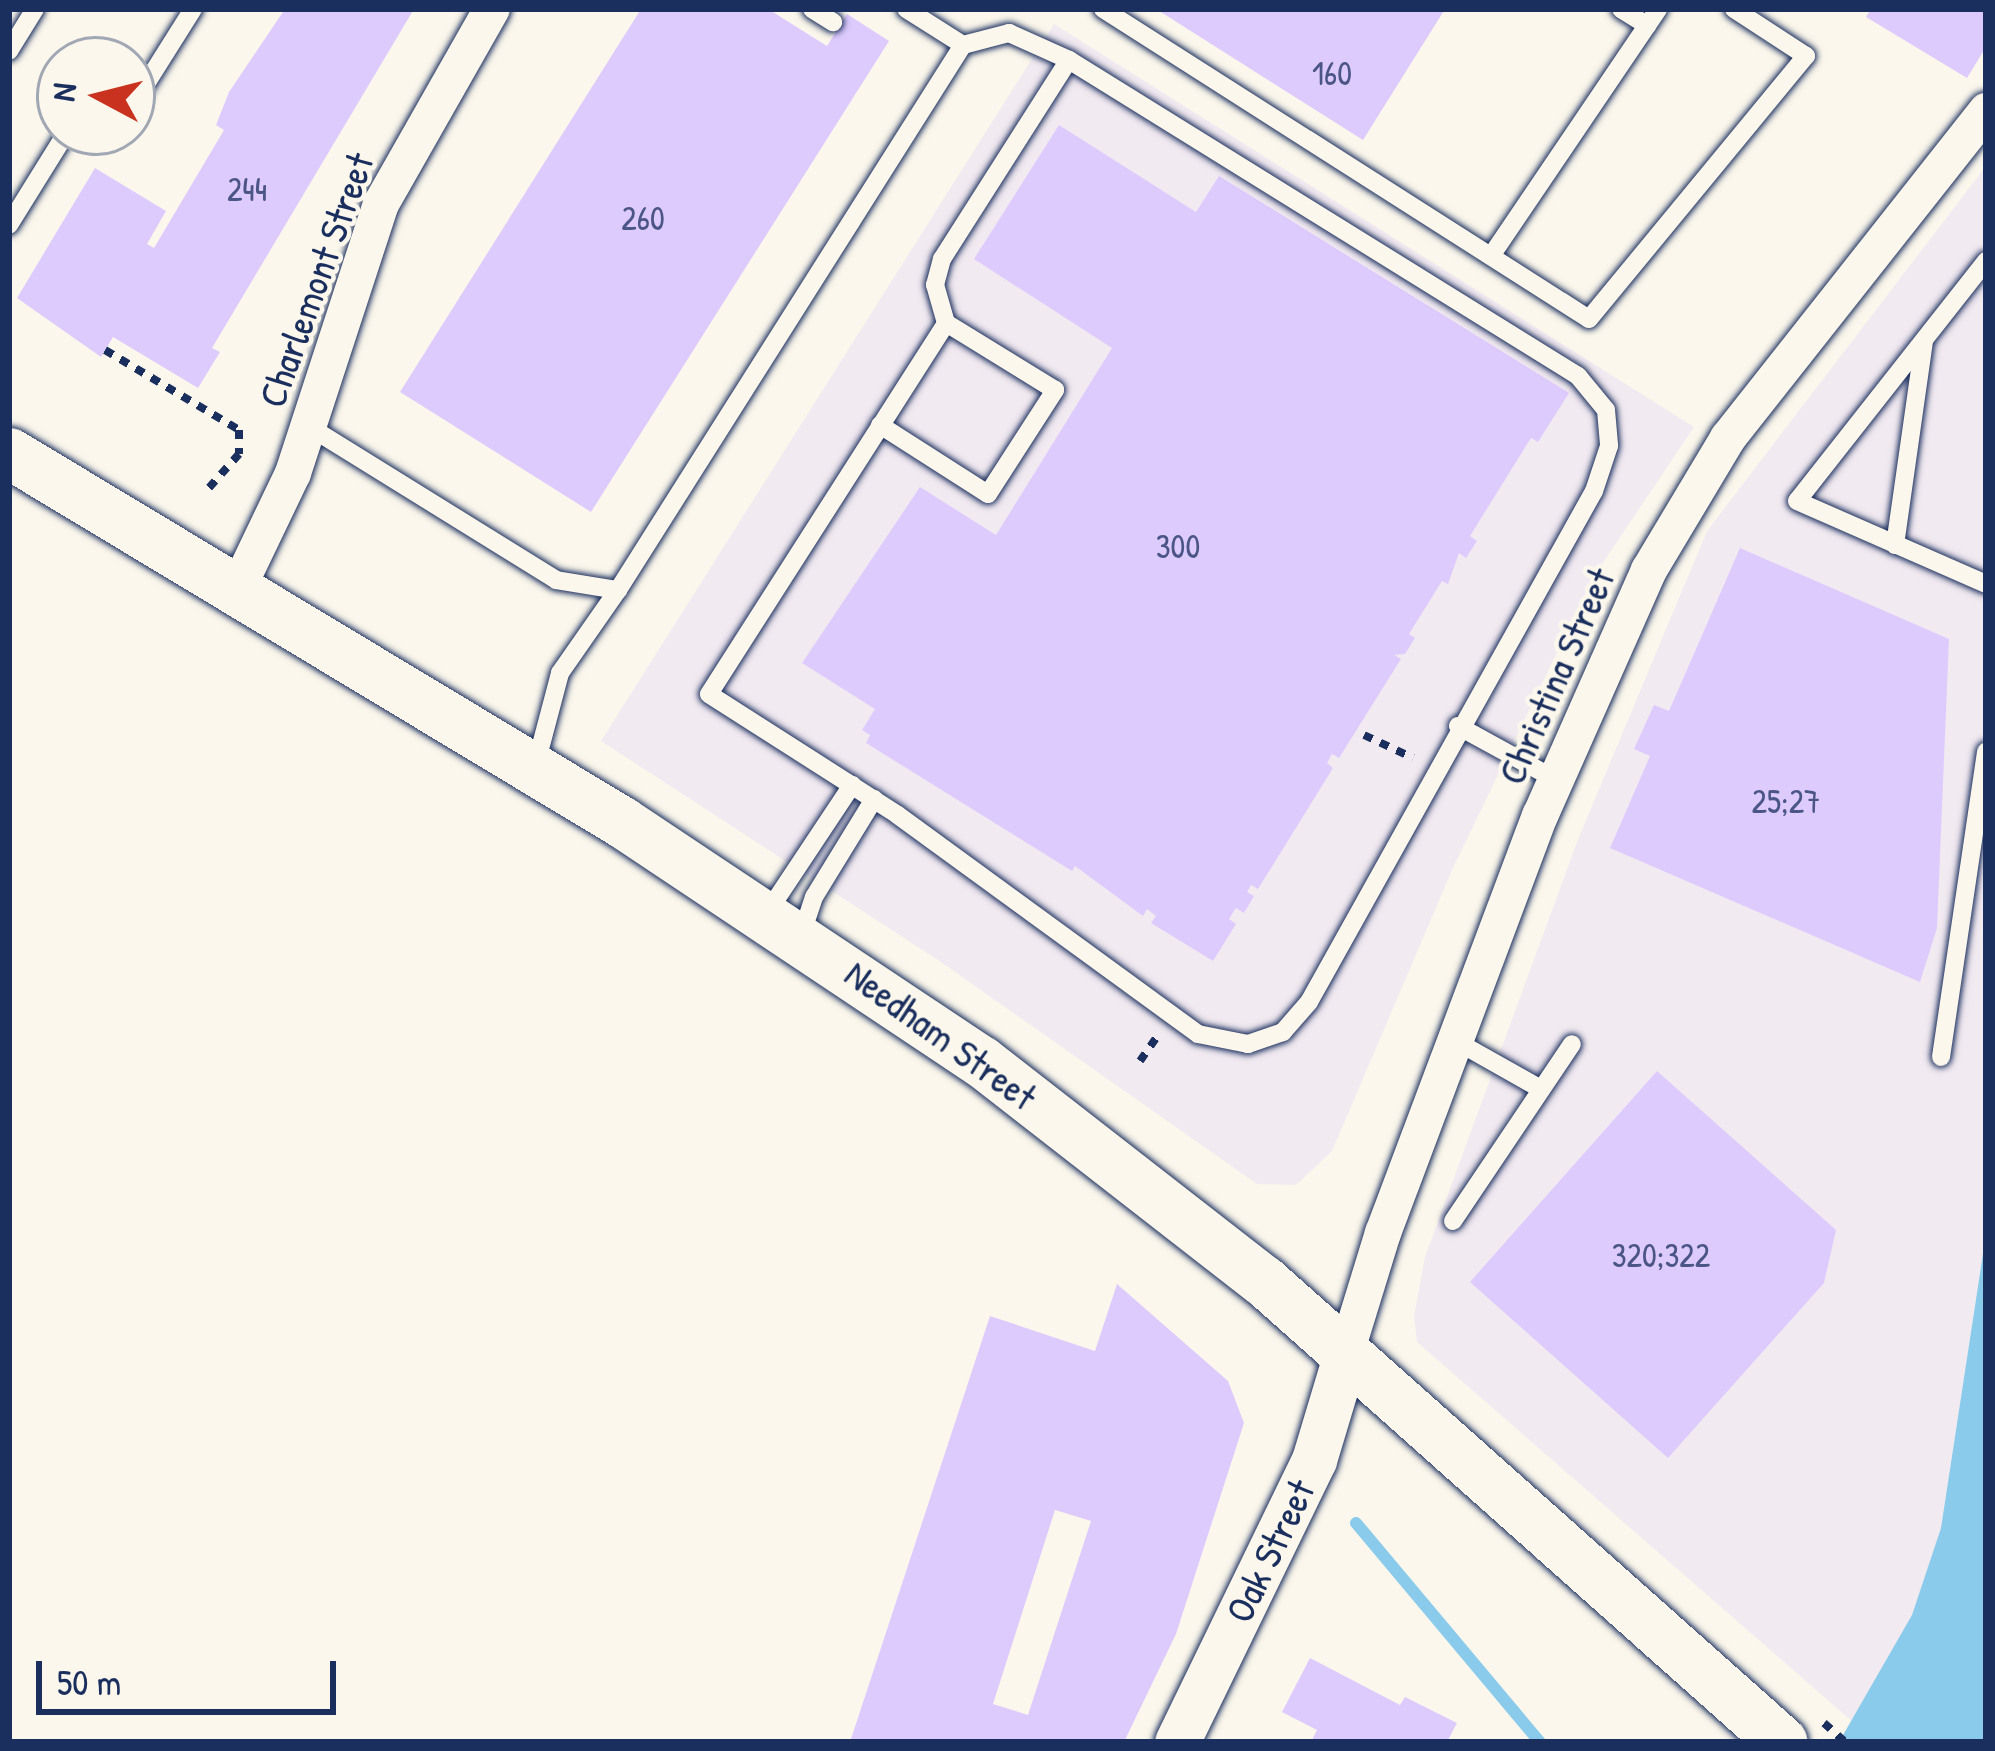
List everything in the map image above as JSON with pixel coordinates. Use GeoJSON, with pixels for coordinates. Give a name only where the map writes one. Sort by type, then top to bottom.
{"type":"FeatureCollection","features":[{"type":"Feature","properties":{"kind":"main road","name":"Needham Street"},"geometry":{"type":"LineString","coordinates":[[9,453],[535,768],[784,924],[1108,1157],[1346,1353],[1774,1735]]}},
{"type":"Feature","properties":{"kind":"street","name":"Charlemont Street"},"geometry":{"type":"LineString","coordinates":[[237,590],[308,426],[381,204],[492,9]]}},
{"type":"Feature","properties":{"kind":"street","name":"Christina Street"},"geometry":{"type":"LineString","coordinates":[[1346,1353],[1454,1040],[1555,779],[1696,485],[1983,121]]}},
{"type":"Feature","properties":{"kind":"street","name":"Oak Street"},"geometry":{"type":"LineString","coordinates":[[1177,1742],[1314,1460],[1346,1353]]}},
{"type":"Feature","properties":{"kind":"lane"},"geometry":{"type":"LineString","coordinates":[[9,51],[35,9]]}},
{"type":"Feature","properties":{"kind":"lane"},"geometry":{"type":"LineString","coordinates":[[156,68],[193,9]]}},
{"type":"Feature","properties":{"kind":"lane"},"geometry":{"type":"LineString","coordinates":[[812,9],[833,22]]}},
{"type":"Feature","properties":{"kind":"lane"},"geometry":{"type":"LineString","coordinates":[[906,9],[963,45]]}},
{"type":"Feature","properties":{"kind":"lane"},"geometry":{"type":"LineString","coordinates":[[1103,9],[1589,319],[1806,56],[1734,9]]}},
{"type":"Feature","properties":{"kind":"lane"},"geometry":{"type":"LineString","coordinates":[[1491,256],[1653,17],[1621,9]]}},
{"type":"Feature","properties":{"kind":"lane"},"geometry":{"type":"LineString","coordinates":[[535,768],[560,673],[618,590],[963,45],[1010,33],[1070,60],[1578,376],[1602,399],[1610,432],[1602,472],[1458,725],[1310,1002],[1283,1032],[1248,1044],[1198,1034],[874,799],[709,694],[946,323],[937,269],[1070,60]]}},
{"type":"Feature","properties":{"kind":"lane"},"geometry":{"type":"LineString","coordinates":[[9,225],[52,156]]}},
{"type":"Feature","properties":{"kind":"lane"},"geometry":{"type":"LineString","coordinates":[[1986,261],[1797,501],[1986,584]]}},
{"type":"Feature","properties":{"kind":"lane"},"geometry":{"type":"LineString","coordinates":[[880,425],[988,494],[1055,390],[946,323]]}},
{"type":"Feature","properties":{"kind":"lane"},"geometry":{"type":"LineString","coordinates":[[1895,545],[1925,336]]}},
{"type":"Feature","properties":{"kind":"lane"},"geometry":{"type":"LineString","coordinates":[[308,426],[556,580],[618,590]]}},
{"type":"Feature","properties":{"kind":"lane"},"geometry":{"type":"LineString","coordinates":[[1458,725],[1555,779]]}},
{"type":"Feature","properties":{"kind":"lane"},"geometry":{"type":"LineString","coordinates":[[1941,1057],[1986,751]]}},
{"type":"Feature","properties":{"kind":"lane"},"geometry":{"type":"LineString","coordinates":[[784,924],[852,784]]}},
{"type":"Feature","properties":{"kind":"lane"},"geometry":{"type":"LineString","coordinates":[[784,924],[814,897],[874,799]]}},
{"type":"Feature","properties":{"kind":"lane"},"geometry":{"type":"LineString","coordinates":[[1454,1040],[1541,1089]]}},
{"type":"Feature","properties":{"kind":"lane"},"geometry":{"type":"LineString","coordinates":[[1453,1221],[1572,1043]]}},
{"type":"Feature","properties":{"kind":"path"},"geometry":{"type":"LineString","coordinates":[[105,350],[239,430],[239,454],[208,490]]}},
{"type":"Feature","properties":{"kind":"path"},"geometry":{"type":"LineString","coordinates":[[1364,735],[1413,758]]}},
{"type":"Feature","properties":{"kind":"shaded area"},"geometry":{"type":"Polygon","coordinates":[[[1054,24],[1694,427],[1594,576],[1453,868],[1332,1151],[1296,1185],[1257,1184],[938,960],[601,741],[1054,24]]]}},
{"type":"Feature","properties":{"kind":"shaded area"},"geometry":{"type":"Polygon","coordinates":[[[1986,166],[1986,1234],[1941,1528],[1912,1615],[1854,1723],[1417,1342],[1414,1316],[1425,1257],[1577,842],[1707,531],[1986,166]]]}},
{"type":"Feature","properties":{"kind":"water"},"geometry":{"type":"Polygon","coordinates":[[[1986,1234],[1986,1742],[1839,1742],[1912,1615],[1941,1528],[1986,1234]]]}},
{"type":"Feature","properties":{"kind":"building"},"geometry":{"type":"Polygon","coordinates":[[[285,9],[414,9],[212,348],[220,352],[198,388],[113,337],[101,357],[17,298],[95,168],[166,211],[147,244],[154,248],[224,130],[216,125],[229,92],[285,9]]]}},
{"type":"Feature","properties":{"kind":"building"},"geometry":{"type":"Polygon","coordinates":[[[641,9],[768,9],[827,46],[847,14],[889,41],[591,512],[400,392],[641,9]]]}},
{"type":"Feature","properties":{"kind":"building"},"geometry":{"type":"Polygon","coordinates":[[[1156,9],[1445,9],[1363,140],[1156,9]]]}},
{"type":"Feature","properties":{"kind":"building"},"geometry":{"type":"Polygon","coordinates":[[[1871,9],[1986,9],[1986,47],[1967,78],[1866,17],[1871,9]]]}},
{"type":"Feature","properties":{"kind":"building"},"geometry":{"type":"Polygon","coordinates":[[[1059,125],[1196,212],[1219,176],[1569,393],[1538,442],[1531,438],[1470,536],[1477,541],[1466,558],[1459,553],[1448,584],[1442,581],[1409,634],[1415,638],[1405,654],[1394,655],[1401,659],[1339,758],[1332,754],[1327,763],[1333,768],[1258,889],[1251,885],[1247,892],[1254,896],[1244,913],[1236,908],[1229,919],[1236,924],[1213,961],[1151,923],[1156,916],[1147,909],[1143,916],[1075,866],[1072,871],[866,743],[870,735],[862,730],[875,709],[802,663],[920,487],[996,535],[1112,348],[974,259],[1059,125]]]}},
{"type":"Feature","properties":{"kind":"building"},"geometry":{"type":"Polygon","coordinates":[[[1740,548],[1949,639],[1937,928],[1920,982],[1610,848],[1650,756],[1634,749],[1654,705],[1669,711],[1740,548]]]}},
{"type":"Feature","properties":{"kind":"building"},"geometry":{"type":"Polygon","coordinates":[[[1657,1071],[1836,1230],[1824,1283],[1668,1458],[1470,1282],[1657,1071]]]}},
{"type":"Feature","properties":{"kind":"building"},"geometry":{"type":"Polygon","coordinates":[[[1117,1284],[1228,1381],[1244,1423],[1176,1634],[1124,1742],[850,1742],[990,1316],[1095,1351],[1117,1284]],[[1055,1510],[993,1704],[1028,1715],[1091,1521],[1055,1510]]]}},
{"type":"Feature","properties":{"kind":"building"},"geometry":{"type":"Polygon","coordinates":[[[1310,1658],[1400,1705],[1405,1697],[1457,1723],[1447,1742],[1311,1742],[1317,1730],[1282,1712],[1310,1658]]]}},
{"type":"Feature","properties":{"kind":"waterway"},"geometry":{"type":"LineString","coordinates":[[1356,1523],[1540,1742]]}}]}
